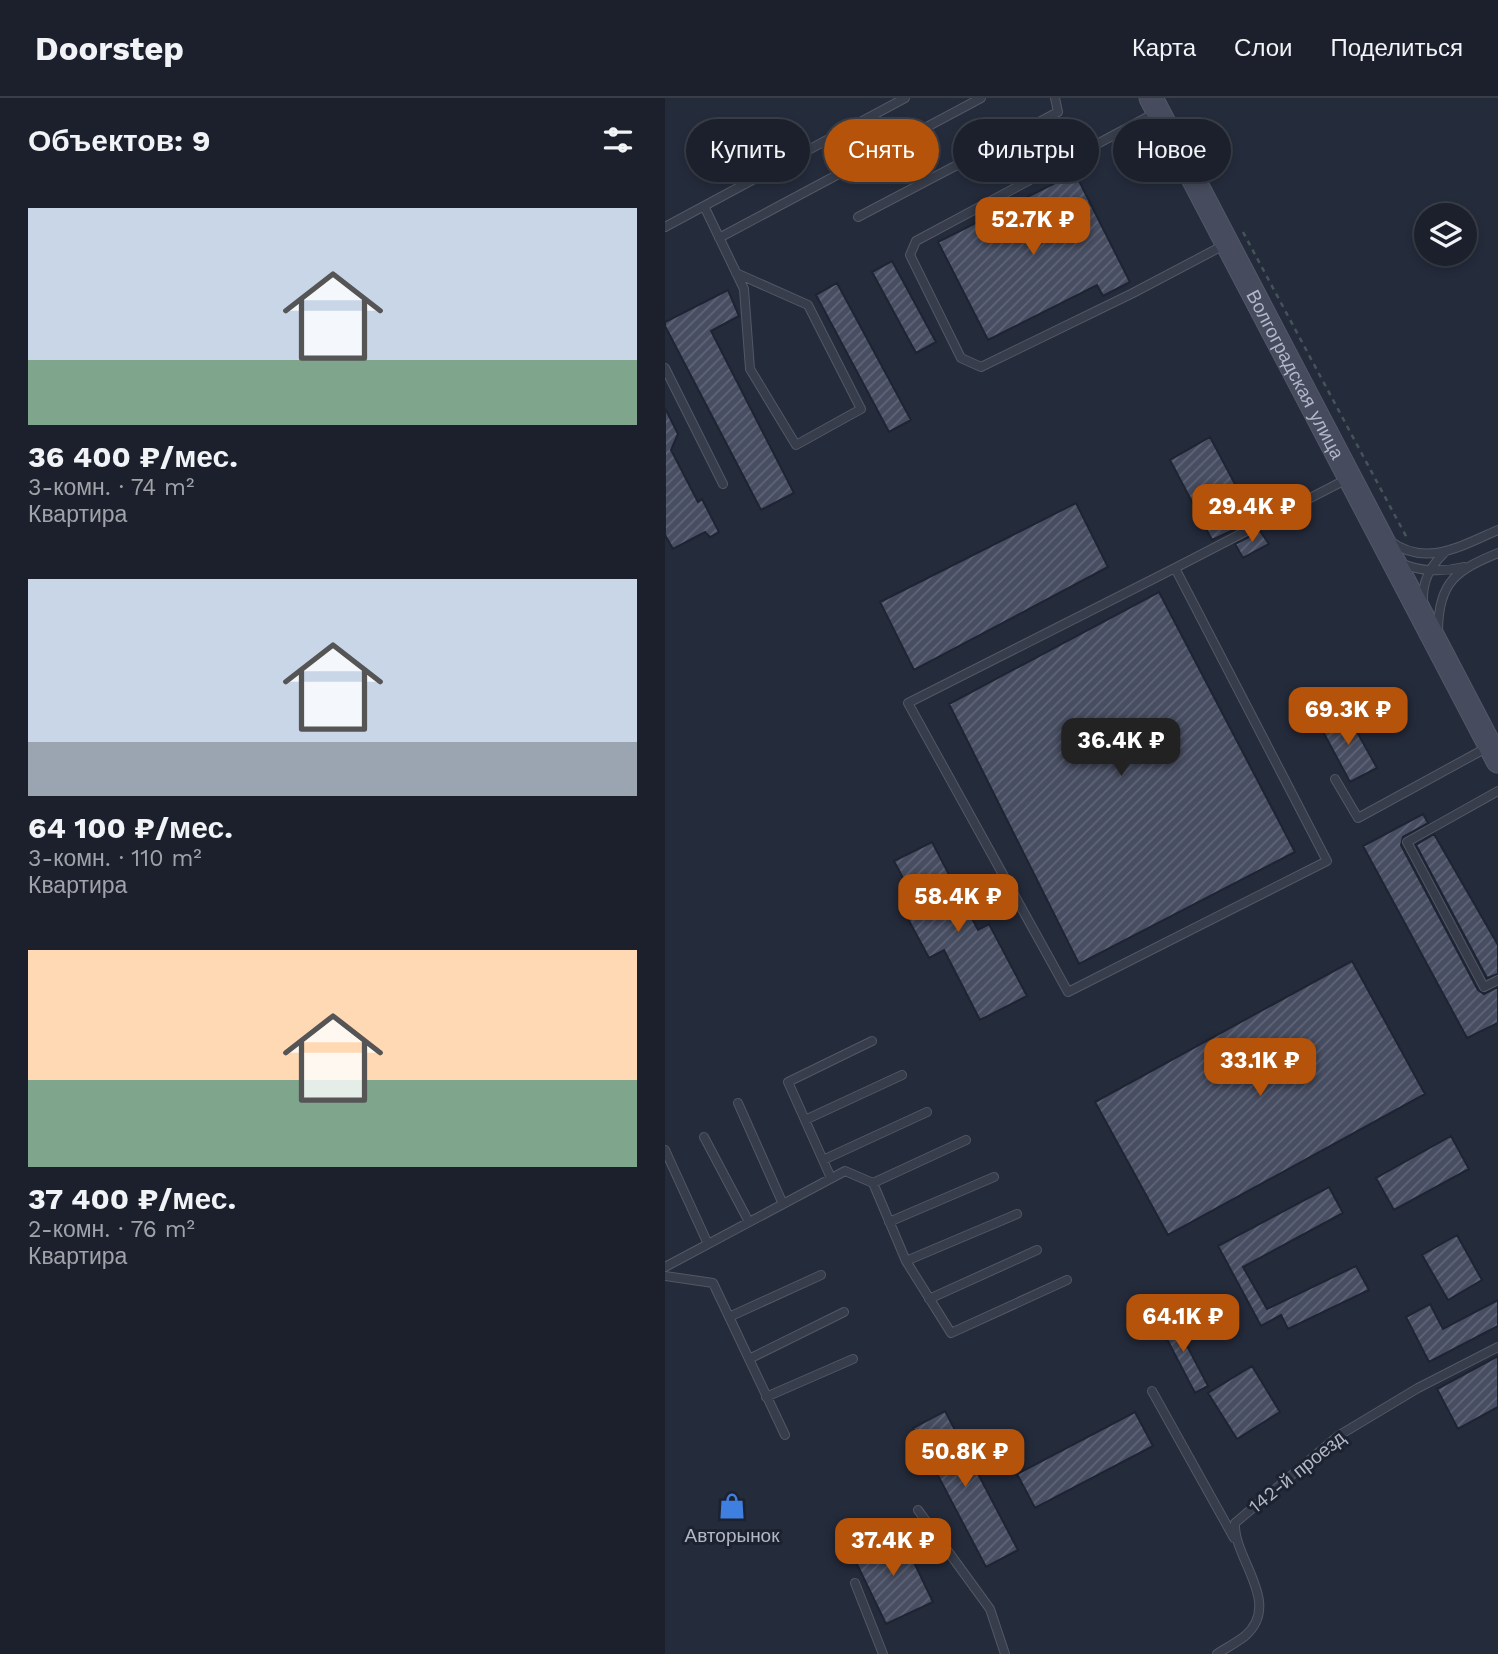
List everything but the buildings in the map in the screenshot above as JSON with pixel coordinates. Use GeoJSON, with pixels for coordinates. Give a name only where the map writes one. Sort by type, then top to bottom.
{"type":"FeatureCollection","features":[{"type":"Feature","properties":{"kind":"main road","name":"Волгоградская улица"},"geometry":{"type":"LineString","coordinates":[[1154,105],[1494,753]]}},
{"type":"Feature","properties":{"kind":"lane"},"geometry":{"type":"LineString","coordinates":[[665,227],[905,98]]}},
{"type":"Feature","properties":{"kind":"lane"},"geometry":{"type":"LineString","coordinates":[[719,238],[981,98]]}},
{"type":"Feature","properties":{"kind":"lane"},"geometry":{"type":"LineString","coordinates":[[858,217],[1058,112],[1055,98]]}},
{"type":"Feature","properties":{"kind":"lane"},"geometry":{"type":"LineString","coordinates":[[1154,105],[916,241],[910,255],[961,358],[981,367],[1133,293],[1227,243]]}},
{"type":"Feature","properties":{"kind":"lane"},"geometry":{"type":"LineString","coordinates":[[704,206],[744,289],[750,369],[796,445],[861,409],[808,305],[737,273]]}},
{"type":"Feature","properties":{"kind":"lane"},"geometry":{"type":"LineString","coordinates":[[665,368],[723,484]]}},
{"type":"Feature","properties":{"kind":"lane"},"geometry":{"type":"LineString","coordinates":[[1175,568],[1327,861],[1068,992],[908,702],[1350,478]]}},
{"type":"Feature","properties":{"kind":"lane"},"geometry":{"type":"LineString","coordinates":[[1377,529],[1399,547],[1426,554],[1444,553],[1498,530]]}},
{"type":"Feature","properties":{"kind":"lane"},"geometry":{"type":"LineString","coordinates":[[1428,627],[1423,592],[1430,569],[1444,553]]}},
{"type":"Feature","properties":{"kind":"lane"},"geometry":{"type":"LineString","coordinates":[[1392,559],[1406,565],[1446,571],[1464,567],[1498,553]]}},
{"type":"Feature","properties":{"kind":"lane"},"geometry":{"type":"LineString","coordinates":[[1440,649],[1437,631],[1440,600],[1451,579],[1464,567]]}},
{"type":"Feature","properties":{"kind":"lane"},"geometry":{"type":"LineString","coordinates":[[1335,779],[1358,818],[1494,753]]}},
{"type":"Feature","properties":{"kind":"lane"},"geometry":{"type":"LineString","coordinates":[[1498,791],[1407,842],[1484,988],[1498,980]]}},
{"type":"Feature","properties":{"kind":"lane"},"geometry":{"type":"LineString","coordinates":[[831,1178],[788,1082],[872,1041]]}},
{"type":"Feature","properties":{"kind":"lane"},"geometry":{"type":"LineString","coordinates":[[805,1120],[902,1075]]}},
{"type":"Feature","properties":{"kind":"lane"},"geometry":{"type":"LineString","coordinates":[[738,1103],[783,1204]]}},
{"type":"Feature","properties":{"kind":"lane"},"geometry":{"type":"LineString","coordinates":[[823,1160],[927,1112]]}},
{"type":"Feature","properties":{"kind":"lane"},"geometry":{"type":"LineString","coordinates":[[704,1137],[749,1222]]}},
{"type":"Feature","properties":{"kind":"lane"},"geometry":{"type":"LineString","coordinates":[[873,1183],[965,1140]]}},
{"type":"Feature","properties":{"kind":"lane"},"geometry":{"type":"LineString","coordinates":[[665,1150],[708,1244]]}},
{"type":"Feature","properties":{"kind":"lane"},"geometry":{"type":"LineString","coordinates":[[665,1265],[845,1171],[873,1183],[906,1261],[951,1333],[1067,1280]]}},
{"type":"Feature","properties":{"kind":"lane"},"geometry":{"type":"LineString","coordinates":[[889,1222],[994,1177]]}},
{"type":"Feature","properties":{"kind":"lane"},"geometry":{"type":"LineString","coordinates":[[906,1261],[1017,1214]]}},
{"type":"Feature","properties":{"kind":"lane"},"geometry":{"type":"LineString","coordinates":[[929,1299],[1037,1250]]}},
{"type":"Feature","properties":{"kind":"lane"},"geometry":{"type":"LineString","coordinates":[[729,1317],[821,1275]]}},
{"type":"Feature","properties":{"kind":"lane"},"geometry":{"type":"LineString","coordinates":[[665,1276],[713,1283],[785,1434]]}},
{"type":"Feature","properties":{"kind":"lane"},"geometry":{"type":"LineString","coordinates":[[749,1359],[844,1312]]}},
{"type":"Feature","properties":{"kind":"lane","name":"142-й проезд"},"geometry":{"type":"LineString","coordinates":[[1234,1538],[1235,1523],[1338,1436],[1418,1388],[1498,1348]]}},
{"type":"Feature","properties":{"kind":"lane"},"geometry":{"type":"LineString","coordinates":[[767,1397],[853,1359]]}},
{"type":"Feature","properties":{"kind":"lane"},"geometry":{"type":"LineString","coordinates":[[1152,1391],[1234,1538],[1261,1597],[1257,1615],[1247,1634],[1217,1654]]}},
{"type":"Feature","properties":{"kind":"lane"},"geometry":{"type":"LineString","coordinates":[[918,1510],[990,1609],[1005,1654]]}},
{"type":"Feature","properties":{"kind":"lane"},"geometry":{"type":"LineString","coordinates":[[855,1583],[883,1654]]}},
{"type":"Feature","properties":{"kind":"path"},"geometry":{"type":"LineString","coordinates":[[1237,221],[1406,538],[1419,542]]}},
{"type":"Feature","properties":{"kind":"place","name":"Авторынок"},"geometry":{"type":"Point","coordinates":[732,1506]}}]}
